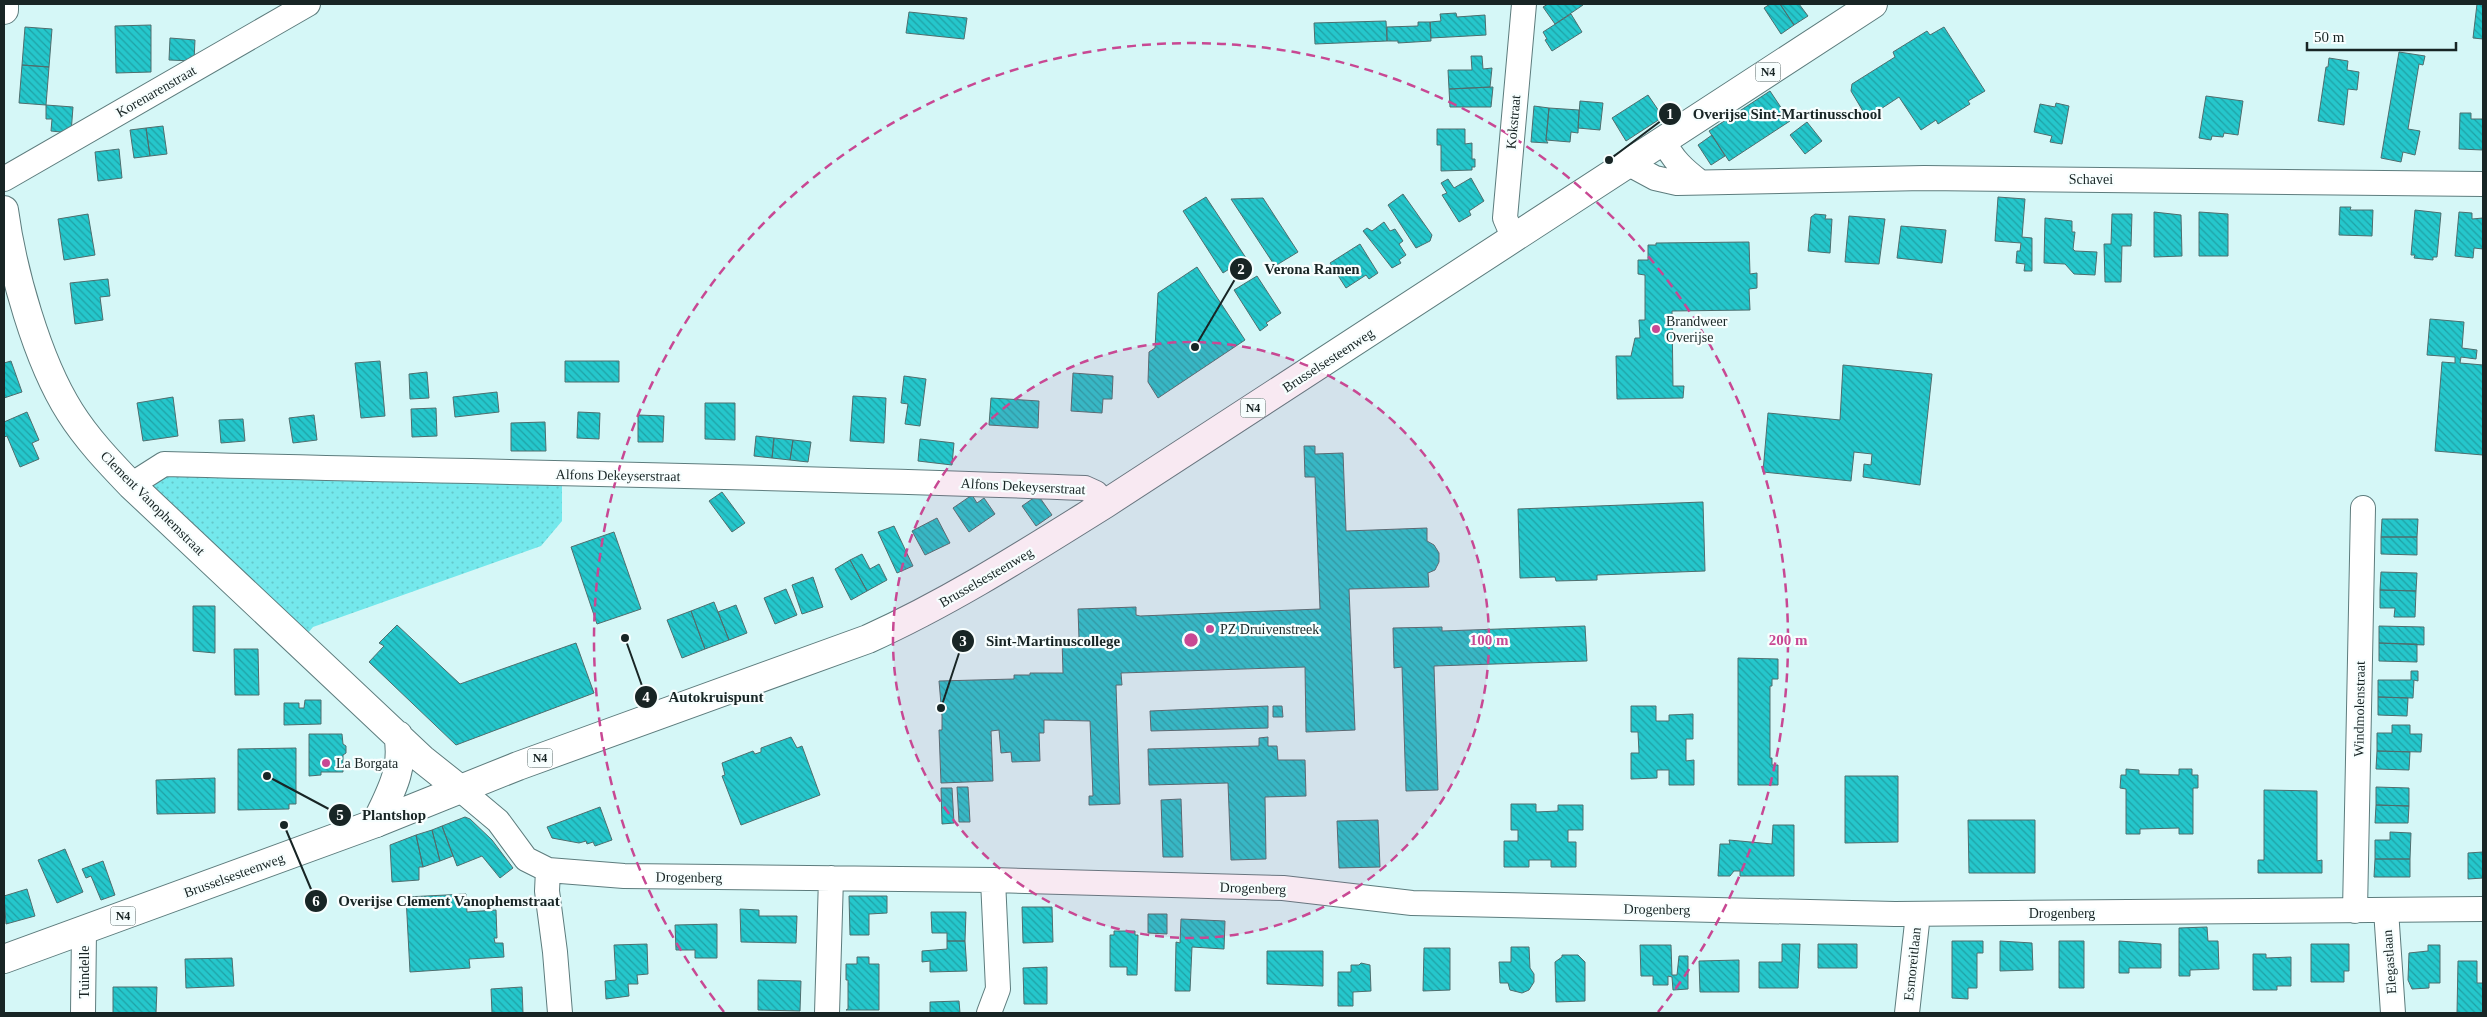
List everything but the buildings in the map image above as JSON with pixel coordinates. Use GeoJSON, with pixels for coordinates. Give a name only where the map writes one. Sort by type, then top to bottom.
{"type":"FeatureCollection","features":[{"type":"Feature","properties":{"kind":"main road"},"geometry":{"type":"LineString","coordinates":[[4,4],[4,10]]}},
{"type":"Feature","properties":{"kind":"main road","name":"Brusselsesteenweg"},"geometry":{"type":"LineString","coordinates":[[4,959],[376,823],[518,766],[868,639],[908,621],[976,585],[1105,504],[1873,4]]}},
{"type":"Feature","properties":{"kind":"main road","name":"Clement Vanophemstraat"},"geometry":{"type":"LineString","coordinates":[[4,210],[8,240],[20,285],[47,366],[69,410],[103,456],[131,485],[422,759],[461,790]]}},
{"type":"Feature","properties":{"kind":"main road"},"geometry":{"type":"LineString","coordinates":[[376,823],[399,767],[402,753],[398,735]]}},
{"type":"Feature","properties":{"kind":"street","name":"Korenarenstraat"},"geometry":{"type":"LineString","coordinates":[[4,178],[308,4]]}},
{"type":"Feature","properties":{"kind":"street","name":"Kokstraat"},"geometry":{"type":"LineString","coordinates":[[1514,239],[1505,218],[1524,4]]}},
{"type":"Feature","properties":{"kind":"street"},"geometry":{"type":"LineString","coordinates":[[1664,141],[1670,153],[1683,170],[1700,182]]}},
{"type":"Feature","properties":{"kind":"street","name":"Schavei"},"geometry":{"type":"LineString","coordinates":[[1629,164],[1655,178],[1677,183],[1934,178],[2483,184]]}},
{"type":"Feature","properties":{"kind":"street","name":"Alfons Dekeyserstraat"},"geometry":{"type":"LineString","coordinates":[[131,485],[164,464],[560,474],[844,478],[1085,488],[1096,493],[1105,504]]}},
{"type":"Feature","properties":{"kind":"street","name":"Windmolenstraat"},"geometry":{"type":"LineString","coordinates":[[2355,910],[2363,508]]}},
{"type":"Feature","properties":{"kind":"street"},"geometry":{"type":"LineString","coordinates":[[461,790],[498,821],[526,859],[548,870],[547,891],[560,1013]]}},
{"type":"Feature","properties":{"kind":"street","name":"Drogenberg"},"geometry":{"type":"LineString","coordinates":[[548,870],[624,876],[993,880],[1283,888],[1412,903],[1918,914],[2483,910]]}},
{"type":"Feature","properties":{"kind":"street"},"geometry":{"type":"LineString","coordinates":[[827,1013],[831,878]]}},
{"type":"Feature","properties":{"kind":"street"},"geometry":{"type":"LineString","coordinates":[[989,1013],[998,989],[993,880]]}},
{"type":"Feature","properties":{"kind":"street","name":"Elegastlaan"},"geometry":{"type":"LineString","coordinates":[[2386,910],[2393,1013]]}},
{"type":"Feature","properties":{"kind":"street","name":"Esmoreitlaan"},"geometry":{"type":"LineString","coordinates":[[1907,1013],[1918,914]]}},
{"type":"Feature","properties":{"kind":"street","name":"Tuindelle"},"geometry":{"type":"LineString","coordinates":[[83,1013],[84,930]]}},
{"type":"Feature","properties":{"kind":"shaded area"},"geometry":{"type":"Polygon","coordinates":[[[168,470],[562,478],[562,521],[541,546],[313,627],[308,633],[153,487],[168,470]]]}},
{"type":"Feature","properties":{"kind":"place","name":"Overijse Sint-Martinusschool"},"geometry":{"type":"Point","coordinates":[1609,160]}},
{"type":"Feature","properties":{"kind":"place","name":"Brandweer Overijse"},"geometry":{"type":"Point","coordinates":[1656,329]}},
{"type":"Feature","properties":{"kind":"place","name":"Verona Ramen"},"geometry":{"type":"Point","coordinates":[1195,347]}},
{"type":"Feature","properties":{"kind":"place","name":"PZ Druivenstreek"},"geometry":{"type":"Point","coordinates":[1210,629]}},
{"type":"Feature","properties":{"kind":"place","name":"Autokruispunt"},"geometry":{"type":"Point","coordinates":[625,638]}},
{"type":"Feature","properties":{"kind":"place","name":"Sint-Martinuscollege"},"geometry":{"type":"Point","coordinates":[941,708]}},
{"type":"Feature","properties":{"kind":"place","name":"La Borgata"},"geometry":{"type":"Point","coordinates":[326,763]}},
{"type":"Feature","properties":{"kind":"place","name":"Plantshop"},"geometry":{"type":"Point","coordinates":[267,776]}},
{"type":"Feature","properties":{"kind":"place","name":"Overijse Clement Vanophemstraat"},"geometry":{"type":"Point","coordinates":[284,825]}}]}
